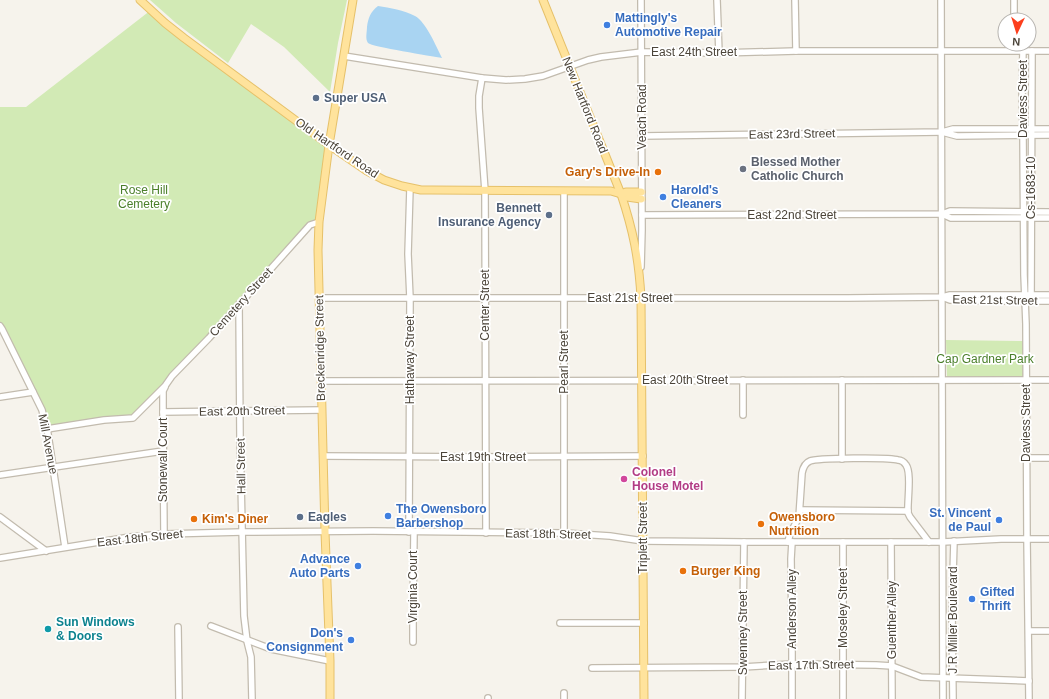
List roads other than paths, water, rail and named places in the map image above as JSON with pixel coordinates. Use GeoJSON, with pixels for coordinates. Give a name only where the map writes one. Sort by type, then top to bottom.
{"type":"FeatureCollection","features":[{"type":"Feature","properties":{"kind":"main road","name":"Old Hartford Road"},"geometry":{"type":"LineString","coordinates":[[140,0],[184,38],[329,144],[367,171],[389,182],[410,188],[431,190],[611,191],[621,194],[626,192],[641,195]]}},
{"type":"Feature","properties":{"kind":"main road","name":"Breckenridge Street"},"geometry":{"type":"LineString","coordinates":[[330,699],[319,298],[319,222],[329,144],[353,0]]}},
{"type":"Feature","properties":{"kind":"main road","name":"New Hartford Road"},"geometry":{"type":"LineString","coordinates":[[543,0],[621,194],[635,243],[640,282]]}},
{"type":"Feature","properties":{"kind":"main road","name":"Triplett Street"},"geometry":{"type":"LineString","coordinates":[[640,282],[644,699]]}},
{"type":"Feature","properties":{"kind":"street","name":"Veach Road"},"geometry":{"type":"LineString","coordinates":[[640,282],[642,215],[641,0]]}},
{"type":"Feature","properties":{"kind":"street"},"geometry":{"type":"LineString","coordinates":[[717,0],[719,53]]}},
{"type":"Feature","properties":{"kind":"street"},"geometry":{"type":"LineString","coordinates":[[796,0],[796,51]]}},
{"type":"Feature","properties":{"kind":"street"},"geometry":{"type":"LineString","coordinates":[[941,0],[943,699]]}},
{"type":"Feature","properties":{"kind":"street"},"geometry":{"type":"LineString","coordinates":[[1014,0],[1014,12]]}},
{"type":"Feature","properties":{"kind":"street","name":"East 24th Street"},"geometry":{"type":"LineString","coordinates":[[344,56],[482,78],[506,80],[543,76],[601,57],[642,52],[719,53],[997,50]]}},
{"type":"Feature","properties":{"kind":"street","name":"East 24th Street"},"geometry":{"type":"LineString","coordinates":[[1037,51],[1049,50]]}},
{"type":"Feature","properties":{"kind":"street","name":"Daviess Street"},"geometry":{"type":"LineString","coordinates":[[1023,52],[1022,90],[1024,136],[1024,218],[1028,298],[1026,458],[1029,699]]}},
{"type":"Feature","properties":{"kind":"street","name":"Cs-1683-10"},"geometry":{"type":"LineString","coordinates":[[1028,298],[1031,218],[1032,52]]}},
{"type":"Feature","properties":{"kind":"street","name":"Center Street"},"geometry":{"type":"LineString","coordinates":[[482,78],[479,108],[485,191],[486,532]]}},
{"type":"Feature","properties":{"kind":"street","name":"East 23rd Street"},"geometry":{"type":"LineString","coordinates":[[942,132],[952,129],[1049,129]]}},
{"type":"Feature","properties":{"kind":"street","name":"East 23rd Street"},"geometry":{"type":"LineString","coordinates":[[642,136],[942,132],[957,136],[1049,135]]}},
{"type":"Feature","properties":{"kind":"street","name":"Hathaway Street"},"geometry":{"type":"LineString","coordinates":[[410,188],[408,254],[410,298],[410,457],[412,532]]}},
{"type":"Feature","properties":{"kind":"street","name":"Pearl Street"},"geometry":{"type":"LineString","coordinates":[[564,191],[564,533]]}},
{"type":"Feature","properties":{"kind":"street","name":"East 22nd Street"},"geometry":{"type":"LineString","coordinates":[[642,215],[942,214],[950,211],[1049,212]]}},
{"type":"Feature","properties":{"kind":"street","name":"East 22nd Street"},"geometry":{"type":"LineString","coordinates":[[942,214],[950,218],[1049,218]]}},
{"type":"Feature","properties":{"kind":"street","name":"Cemetery Street"},"geometry":{"type":"LineString","coordinates":[[47,429],[104,420],[133,418],[165,386],[172,376],[310,225],[319,222]]}},
{"type":"Feature","properties":{"kind":"street","name":"East 21st Street"},"geometry":{"type":"LineString","coordinates":[[319,298],[942,297],[950,300],[1028,298],[1049,295]]}},
{"type":"Feature","properties":{"kind":"street","name":"East 21st Street"},"geometry":{"type":"LineString","coordinates":[[1028,298],[1049,301]]}},
{"type":"Feature","properties":{"kind":"street","name":"Hall Street"},"geometry":{"type":"LineString","coordinates":[[239,304],[244,616],[251,657],[252,699]]}},
{"type":"Feature","properties":{"kind":"street","name":"Mill Avenue"},"geometry":{"type":"LineString","coordinates":[[0,326],[42,410],[47,429],[65,548]]}},
{"type":"Feature","properties":{"kind":"street"},"geometry":{"type":"LineString","coordinates":[[743,380],[743,416]]}},
{"type":"Feature","properties":{"kind":"street"},"geometry":{"type":"LineString","coordinates":[[842,380],[842,459]]}},
{"type":"Feature","properties":{"kind":"street","name":"East 20th Street"},"geometry":{"type":"LineString","coordinates":[[321,381],[1049,380]]}},
{"type":"Feature","properties":{"kind":"street","name":"Stonewall Court"},"geometry":{"type":"LineString","coordinates":[[164,534],[163,391],[165,386]]}},
{"type":"Feature","properties":{"kind":"street"},"geometry":{"type":"LineString","coordinates":[[0,397],[33,392]]}},
{"type":"Feature","properties":{"kind":"street","name":"East 20th Street"},"geometry":{"type":"LineString","coordinates":[[163,412],[322,410]]}},
{"type":"Feature","properties":{"kind":"street"},"geometry":{"type":"LineString","coordinates":[[0,475],[163,451]]}},
{"type":"Feature","properties":{"kind":"street","name":"East 19th Street"},"geometry":{"type":"LineString","coordinates":[[323,456],[642,456]]}},
{"type":"Feature","properties":{"kind":"street"},"geometry":{"type":"LineString","coordinates":[[1026,458],[1049,458]]}},
{"type":"Feature","properties":{"kind":"street"},"geometry":{"type":"LineString","coordinates":[[790,542],[790,534],[800,517],[803,468],[814,459],[893,459],[902,461],[906,464],[909,473],[908,510],[910,517],[929,542]]}},
{"type":"Feature","properties":{"kind":"street"},"geometry":{"type":"LineString","coordinates":[[800,510],[908,510]]}},
{"type":"Feature","properties":{"kind":"street"},"geometry":{"type":"LineString","coordinates":[[0,517],[46,550]]}},
{"type":"Feature","properties":{"kind":"street","name":"East 18th Street"},"geometry":{"type":"LineString","coordinates":[[0,558],[46,550],[164,534],[242,532],[564,533],[610,536],[643,541],[744,542],[943,542],[1049,539]]}},
{"type":"Feature","properties":{"kind":"street","name":"Virginia Court"},"geometry":{"type":"LineString","coordinates":[[412,532],[414,642]]}},
{"type":"Feature","properties":{"kind":"street","name":"J R Miller Boulevard"},"geometry":{"type":"LineString","coordinates":[[953,699],[952,610],[954,541]]}},
{"type":"Feature","properties":{"kind":"street","name":"Swenney Street"},"geometry":{"type":"LineString","coordinates":[[742,699],[744,542]]}},
{"type":"Feature","properties":{"kind":"street","name":"Anderson Alley"},"geometry":{"type":"LineString","coordinates":[[790,542],[792,699]]}},
{"type":"Feature","properties":{"kind":"street","name":"Moseley Street"},"geometry":{"type":"LineString","coordinates":[[843,542],[843,699]]}},
{"type":"Feature","properties":{"kind":"street","name":"Guenther Alley"},"geometry":{"type":"LineString","coordinates":[[891,542],[892,699]]}},
{"type":"Feature","properties":{"kind":"street"},"geometry":{"type":"LineString","coordinates":[[943,610],[952,610]]}},
{"type":"Feature","properties":{"kind":"street"},"geometry":{"type":"LineString","coordinates":[[560,623],[644,623]]}},
{"type":"Feature","properties":{"kind":"street"},"geometry":{"type":"LineString","coordinates":[[211,626],[271,649],[330,661]]}},
{"type":"Feature","properties":{"kind":"street"},"geometry":{"type":"LineString","coordinates":[[178,627],[179,699]]}},
{"type":"Feature","properties":{"kind":"street"},"geometry":{"type":"LineString","coordinates":[[1029,631],[1049,631]]}},
{"type":"Feature","properties":{"kind":"street","name":"East 17th Street"},"geometry":{"type":"LineString","coordinates":[[592,668],[743,667],[792,664],[843,664],[892,666],[921,677],[1029,681]]}},
{"type":"Feature","properties":{"kind":"water"},"geometry":{"type":"Polygon","coordinates":[[[378,6],[406,12],[419,19],[423,23],[442,58],[391,49],[368,43],[366,35],[368,21],[372,12],[378,6]]]}},
{"type":"Feature","properties":{"kind":"place","name":"Mattingly's Automotive Repair"},"geometry":{"type":"Point","coordinates":[607,25]}},
{"type":"Feature","properties":{"kind":"place","name":"Super USA"},"geometry":{"type":"Point","coordinates":[316,98]}},
{"type":"Feature","properties":{"kind":"place","name":"Blessed Mother Catholic Church"},"geometry":{"type":"Point","coordinates":[743,169]}},
{"type":"Feature","properties":{"kind":"place","name":"Gary's Drive-In"},"geometry":{"type":"Point","coordinates":[658,172]}},
{"type":"Feature","properties":{"kind":"place","name":"Harold's Cleaners"},"geometry":{"type":"Point","coordinates":[663,197]}},
{"type":"Feature","properties":{"kind":"place","name":"Bennett Insurance Agency"},"geometry":{"type":"Point","coordinates":[549,215]}},
{"type":"Feature","properties":{"kind":"place","name":"Colonel House Motel"},"geometry":{"type":"Point","coordinates":[624,479]}},
{"type":"Feature","properties":{"kind":"place","name":"The Owensboro Barbershop"},"geometry":{"type":"Point","coordinates":[388,516]}},
{"type":"Feature","properties":{"kind":"place","name":"Eagles"},"geometry":{"type":"Point","coordinates":[300,517]}},
{"type":"Feature","properties":{"kind":"place","name":"Kim's Diner"},"geometry":{"type":"Point","coordinates":[194,519]}},
{"type":"Feature","properties":{"kind":"place","name":"St. Vincent de Paul"},"geometry":{"type":"Point","coordinates":[999,520]}},
{"type":"Feature","properties":{"kind":"place","name":"Owensboro Nutrition"},"geometry":{"type":"Point","coordinates":[761,524]}},
{"type":"Feature","properties":{"kind":"place","name":"Advance Auto Parts"},"geometry":{"type":"Point","coordinates":[358,566]}},
{"type":"Feature","properties":{"kind":"place","name":"Burger King"},"geometry":{"type":"Point","coordinates":[683,571]}},
{"type":"Feature","properties":{"kind":"place","name":"Gifted Thrift"},"geometry":{"type":"Point","coordinates":[972,599]}},
{"type":"Feature","properties":{"kind":"place","name":"Sun Windows & Doors"},"geometry":{"type":"Point","coordinates":[48,629]}},
{"type":"Feature","properties":{"kind":"place","name":"Don's Consignment"},"geometry":{"type":"Point","coordinates":[351,640]}},
{"type":"Feature","properties":{"kind":"park label","name":"Rose Hill Cemetery"},"geometry":{"type":"Point","coordinates":[144,197]}},
{"type":"Feature","properties":{"kind":"park label","name":"Cap Gardner Park"},"geometry":{"type":"Point","coordinates":[985,359]}}]}
